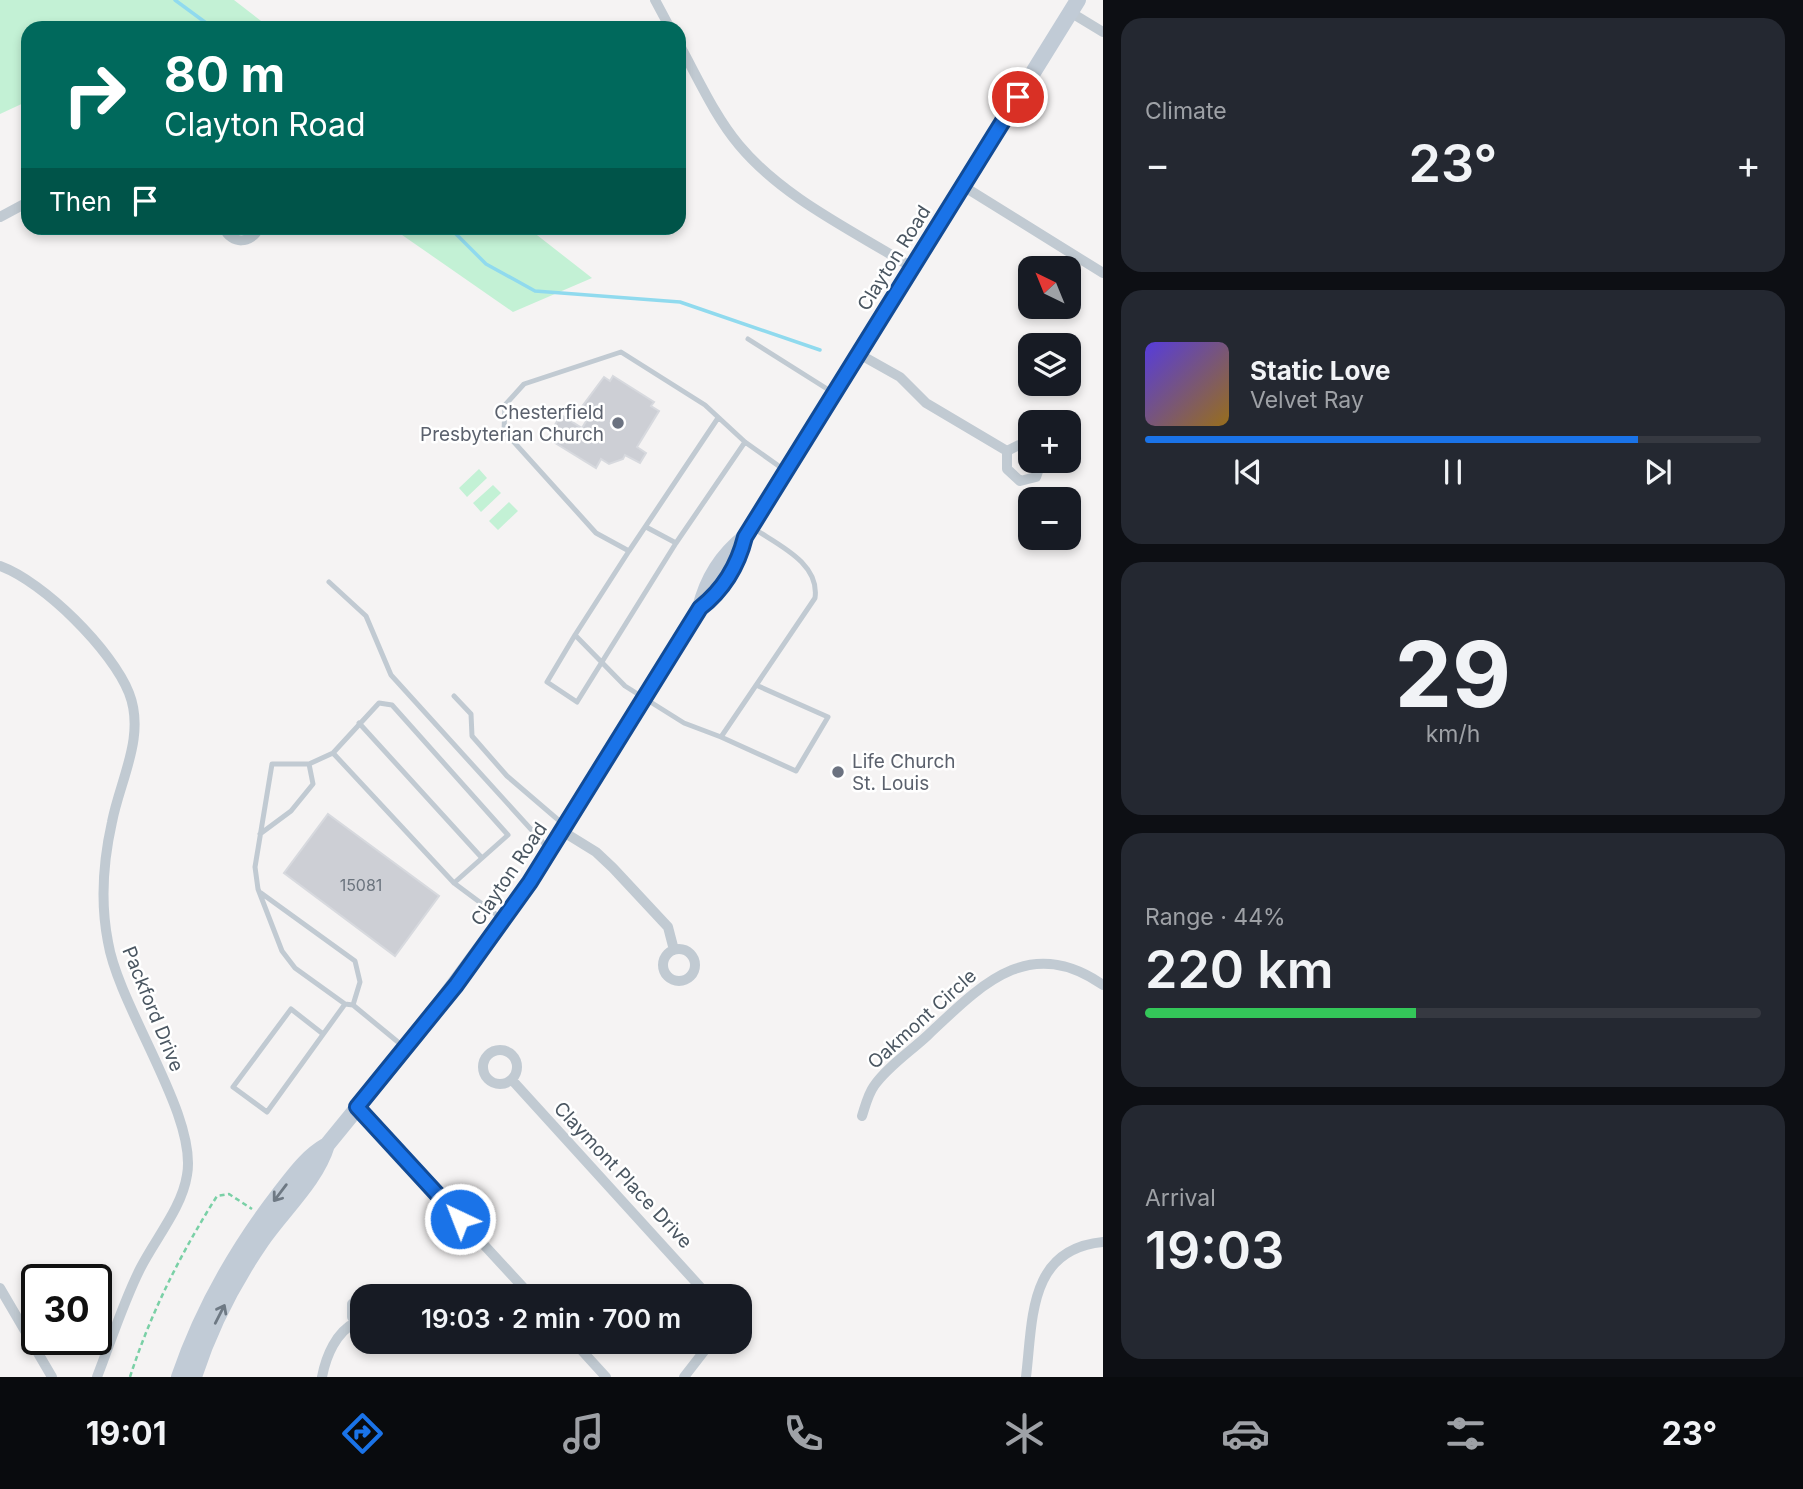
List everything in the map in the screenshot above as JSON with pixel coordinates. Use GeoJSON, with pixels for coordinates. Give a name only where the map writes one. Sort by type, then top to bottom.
{"type":"FeatureCollection","features":[{"type":"Feature","properties":{"kind":"main road","name":"Clayton Road"},"geometry":{"type":"LineString","coordinates":[[178,1377],[211,1300],[245,1241],[310,1154],[327,1144],[406,1049],[504,920],[550,851],[700,608],[716,596],[740,557],[748,532],[1074,6]]}},
{"type":"Feature","properties":{"kind":"main road","name":"Clayton Road"},"geometry":{"type":"LineString","coordinates":[[194,1377],[217,1319],[242,1273],[260,1244],[321,1163],[327,1144]]}},
{"type":"Feature","properties":{"kind":"street"},"geometry":{"type":"LineString","coordinates":[[655,0],[666,21]]}},
{"type":"Feature","properties":{"kind":"street"},"geometry":{"type":"LineString","coordinates":[[1074,6],[1103,32]]}},
{"type":"Feature","properties":{"kind":"street"},"geometry":{"type":"LineString","coordinates":[[686,56],[726,127],[756,163],[780,185],[913,268]]}},
{"type":"Feature","properties":{"kind":"street"},"geometry":{"type":"LineString","coordinates":[[963,186],[1103,273]]}},
{"type":"Feature","properties":{"kind":"street"},"geometry":{"type":"LineString","coordinates":[[0,217],[21,206]]}},
{"type":"Feature","properties":{"kind":"street"},"geometry":{"type":"LineString","coordinates":[[229,235],[243,241],[254,235]]}},
{"type":"Feature","properties":{"kind":"street"},"geometry":{"type":"LineString","coordinates":[[859,354],[900,377],[926,403],[1007,451]]}},
{"type":"Feature","properties":{"kind":"street"},"geometry":{"type":"LineString","coordinates":[[1007,451],[1018,446]]}},
{"type":"Feature","properties":{"kind":"street"},"geometry":{"type":"LineString","coordinates":[[1007,451],[1007,469],[1020,481],[1036,477],[1037,473]]}},
{"type":"Feature","properties":{"kind":"street","name":"Packford Drive"},"geometry":{"type":"LineString","coordinates":[[0,566],[18,572],[44,590],[118,670],[130,695],[134,716],[133,742],[112,818],[103,877],[106,933],[124,994],[187,1144],[187,1177],[178,1202],[138,1273],[97,1377]]}},
{"type":"Feature","properties":{"kind":"street"},"geometry":{"type":"LineString","coordinates":[[564,829],[613,868],[668,927],[674,950]]}},
{"type":"Feature","properties":{"kind":"street","name":"Oakmont Circle"},"geometry":{"type":"LineString","coordinates":[[862,1116],[873,1086],[990,980],[1008,971],[1035,964],[1058,964],[1079,968],[1103,985]]}},
{"type":"Feature","properties":{"kind":"street","name":"Claymont Place Drive"},"geometry":{"type":"LineString","coordinates":[[512,1080],[698,1284]]}},
{"type":"Feature","properties":{"kind":"street"},"geometry":{"type":"LineString","coordinates":[[357,1107],[520,1284]]}},
{"type":"Feature","properties":{"kind":"street"},"geometry":{"type":"LineString","coordinates":[[1026,1377],[1037,1297],[1046,1274],[1056,1261],[1082,1245],[1103,1242]]}},
{"type":"Feature","properties":{"kind":"street"},"geometry":{"type":"LineString","coordinates":[[0,1288],[52,1377]]}},
{"type":"Feature","properties":{"kind":"street"},"geometry":{"type":"LineString","coordinates":[[321,1377],[338,1337],[350,1326]]}},
{"type":"Feature","properties":{"kind":"street"},"geometry":{"type":"LineString","coordinates":[[585,1354],[606,1377]]}},
{"type":"Feature","properties":{"kind":"street"},"geometry":{"type":"LineString","coordinates":[[684,1377],[702,1354]]}},
{"type":"Feature","properties":{"kind":"lane"},"geometry":{"type":"LineString","coordinates":[[748,339],[835,393]]}},
{"type":"Feature","properties":{"kind":"lane"},"geometry":{"type":"LineString","coordinates":[[629,551],[596,533],[504,431],[505,405],[524,384],[621,352],[705,405],[746,442],[786,471]]}},
{"type":"Feature","properties":{"kind":"lane"},"geometry":{"type":"LineString","coordinates":[[718,418],[629,551],[547,682],[577,702],[676,543],[746,442]]}},
{"type":"Feature","properties":{"kind":"lane"},"geometry":{"type":"LineString","coordinates":[[646,527],[676,543]]}},
{"type":"Feature","properties":{"kind":"lane"},"geometry":{"type":"LineString","coordinates":[[721,737],[815,598],[817,584],[812,572],[748,532]]}},
{"type":"Feature","properties":{"kind":"lane"},"geometry":{"type":"LineString","coordinates":[[329,582],[366,616],[391,675],[550,851]]}},
{"type":"Feature","properties":{"kind":"lane"},"geometry":{"type":"LineString","coordinates":[[575,635],[625,686],[684,723],[796,771],[828,717],[756,685]]}},
{"type":"Feature","properties":{"kind":"lane"},"geometry":{"type":"LineString","coordinates":[[454,696],[471,714],[472,736],[507,776],[564,829]]}},
{"type":"Feature","properties":{"kind":"lane"},"geometry":{"type":"LineString","coordinates":[[406,1049],[353,1005],[345,1004],[295,968],[282,951],[259,892],[255,867],[272,764],[309,764],[333,752],[379,703],[392,705],[508,835],[454,883]]}},
{"type":"Feature","properties":{"kind":"lane"},"geometry":{"type":"LineString","coordinates":[[359,723],[482,858]]}},
{"type":"Feature","properties":{"kind":"lane"},"geometry":{"type":"LineString","coordinates":[[333,752],[454,883],[504,920]]}},
{"type":"Feature","properties":{"kind":"lane"},"geometry":{"type":"LineString","coordinates":[[260,834],[292,811],[313,784],[309,764]]}},
{"type":"Feature","properties":{"kind":"lane"},"geometry":{"type":"LineString","coordinates":[[259,892],[355,961],[360,982],[353,1005]]}},
{"type":"Feature","properties":{"kind":"lane"},"geometry":{"type":"LineString","coordinates":[[323,1034],[291,1009],[233,1087],[267,1112],[345,1004]]}},
{"type":"Feature","properties":{"kind":"path"},"geometry":{"type":"LineString","coordinates":[[130,1377],[157,1306],[179,1259],[217,1196],[229,1194],[253,1210]]}},
{"type":"Feature","properties":{"kind":"green space"},"geometry":{"type":"Polygon","coordinates":[[[0,0],[234,0],[261,21],[21,21],[21,104],[0,114],[0,0]]]}},
{"type":"Feature","properties":{"kind":"green space"},"geometry":{"type":"Polygon","coordinates":[[[402,235],[537,235],[592,278],[513,312],[402,235]]]}},
{"type":"Feature","properties":{"kind":"green space"},"geometry":{"type":"Polygon","coordinates":[[[479,469],[487,478],[467,497],[459,488],[479,469]]]}},
{"type":"Feature","properties":{"kind":"green space"},"geometry":{"type":"Polygon","coordinates":[[[493,485],[501,493],[481,512],[473,503],[493,485]]]}},
{"type":"Feature","properties":{"kind":"green space"},"geometry":{"type":"Polygon","coordinates":[[[509,502],[518,511],[498,530],[489,521],[509,502]]]}},
{"type":"Feature","properties":{"kind":"building","name":"Chesterfield Presbyterian Church"},"geometry":{"type":"Polygon","coordinates":[[[613,376],[654,402],[651,406],[659,411],[637,447],[646,453],[640,463],[625,455],[623,459],[609,464],[601,459],[596,468],[547,438],[561,415],[582,428],[588,418],[578,412],[604,377],[610,381],[613,376]]]}},
{"type":"Feature","properties":{"kind":"building"},"geometry":{"type":"Polygon","coordinates":[[[328,814],[439,896],[395,956],[284,873],[328,814]]]}},
{"type":"Feature","properties":{"kind":"waterway"},"geometry":{"type":"LineString","coordinates":[[175,0],[204,21]]}},
{"type":"Feature","properties":{"kind":"waterway"},"geometry":{"type":"LineString","coordinates":[[457,235],[486,264],[535,291],[680,302],[820,350]]}},
{"type":"Feature","properties":{"kind":"place","name":"Chesterfield Presbyterian Church"},"geometry":{"type":"Point","coordinates":[618,423]}},
{"type":"Feature","properties":{"kind":"place","name":"Life Church St. Louis"},"geometry":{"type":"Point","coordinates":[838,772]}},
{"type":"Feature","properties":{"kind":"route"},"geometry":{"type":"LineString","coordinates":[[460,1219],[357,1107],[486,946],[530,882],[700,608],[716,596],[740,557],[745,537],[1018,97]]}}]}
